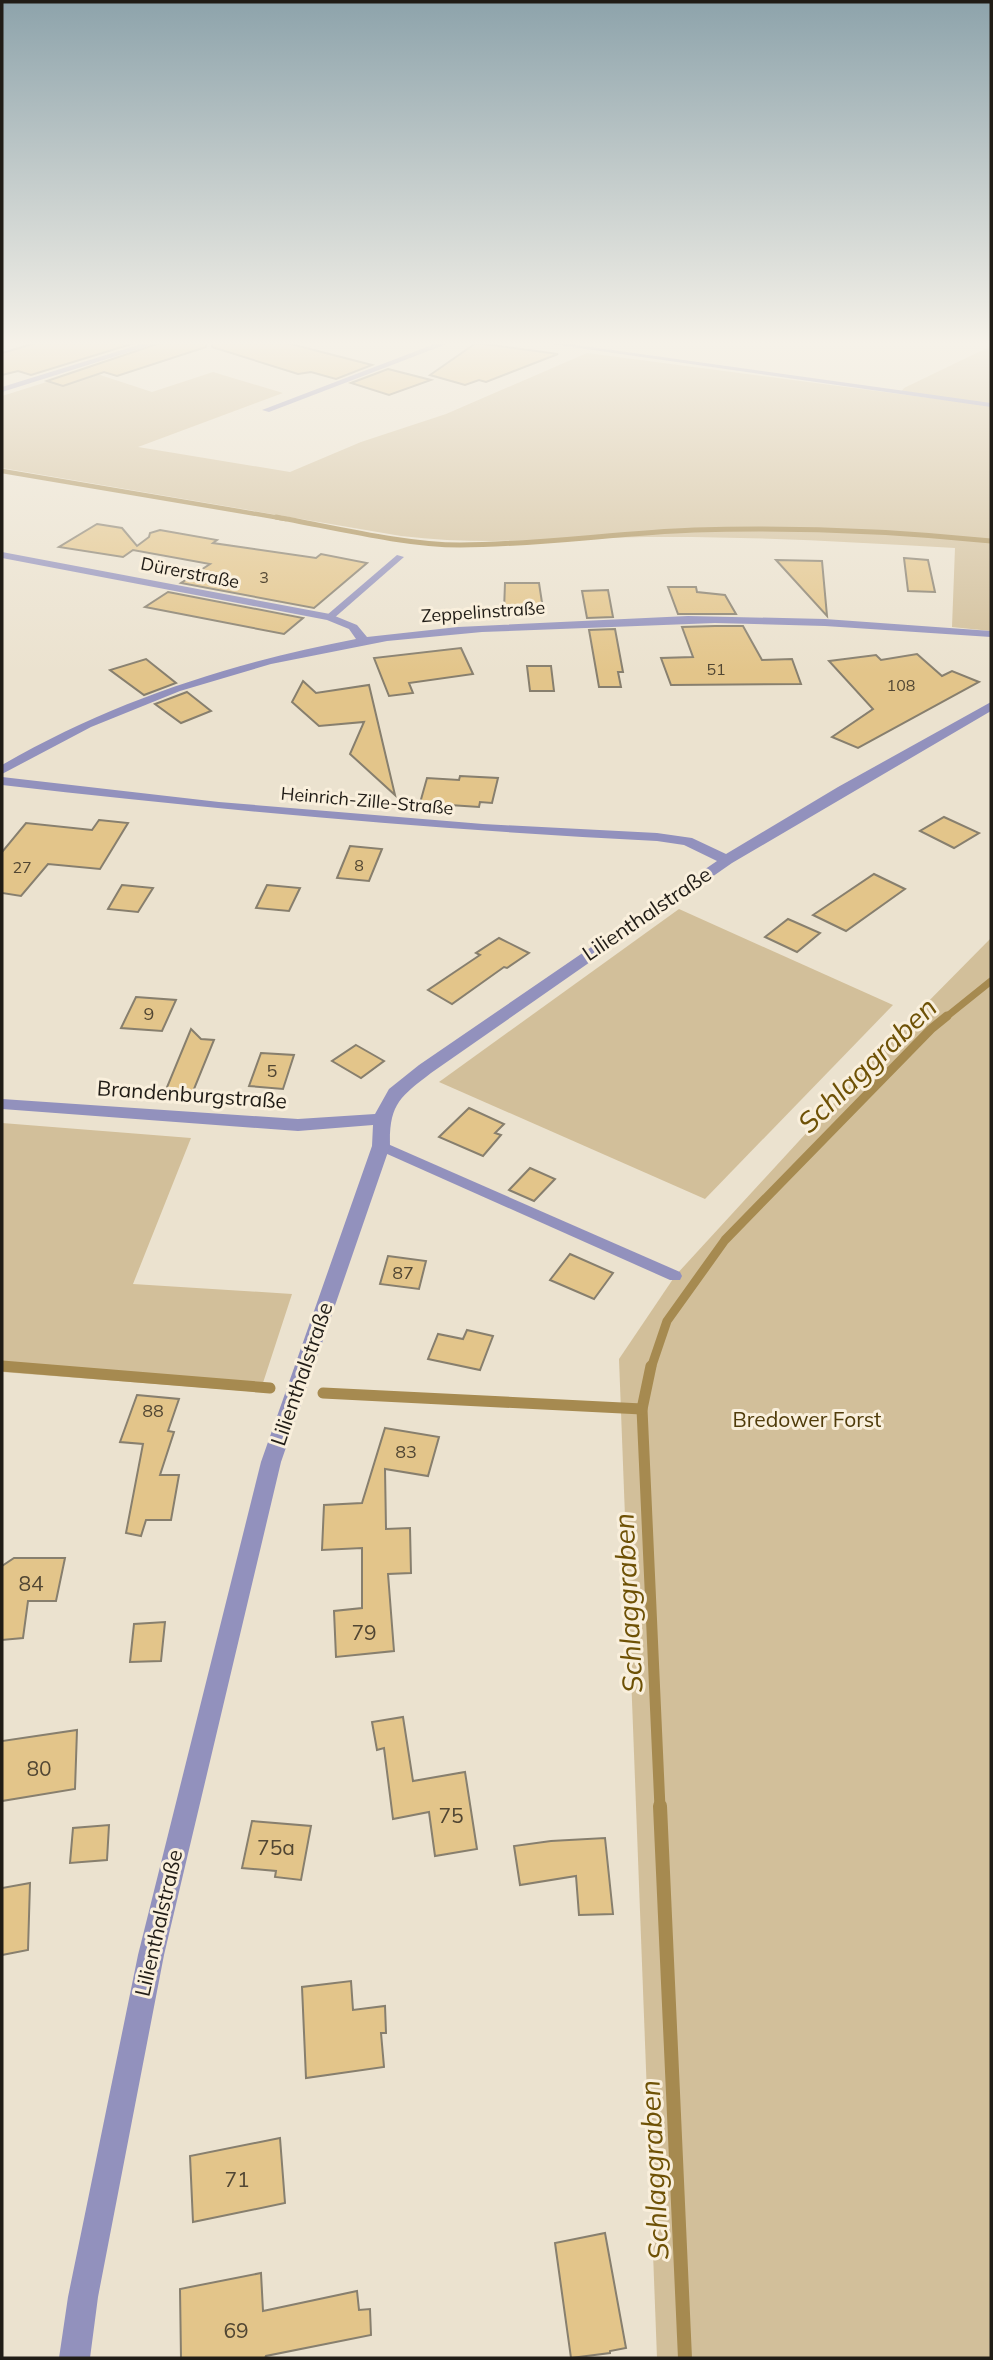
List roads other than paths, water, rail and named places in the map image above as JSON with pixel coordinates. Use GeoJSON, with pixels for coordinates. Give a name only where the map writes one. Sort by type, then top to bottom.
{"type":"FeatureCollection","features":[{"type":"Feature","properties":{"kind":"street","name":"Dürerstraße"},"geometry":{"type":"LineString","coordinates":[[2,555],[330,617],[354,627],[364,641]]}},
{"type":"Feature","properties":{"kind":"street","name":"Zeppelinstraße"},"geometry":{"type":"LineString","coordinates":[[2,770],[60,737],[148,698],[248,666],[364,641],[478,629],[711,620],[816,621],[991,634]]}},
{"type":"Feature","properties":{"kind":"street","name":"Lilienthalstraße"},"geometry":{"type":"LineString","coordinates":[[74,2358],[83,2297],[150,1955],[271,1462],[381,1146],[380,1119],[384,1106],[392,1095],[425,1069],[727,860],[991,706]]}},
{"type":"Feature","properties":{"kind":"street","name":"Heinrich-Zille-Straße"},"geometry":{"type":"LineString","coordinates":[[2,781],[247,808],[483,828],[657,837],[687,841],[727,860]]}},
{"type":"Feature","properties":{"kind":"street","name":"Brandenburgstraße"},"geometry":{"type":"LineString","coordinates":[[2,1104],[298,1125],[380,1119]]}},
{"type":"Feature","properties":{"kind":"lane"},"geometry":{"type":"LineString","coordinates":[[330,617],[400,557]]}},
{"type":"Feature","properties":{"kind":"lane"},"geometry":{"type":"LineString","coordinates":[[381,1146],[675,1276]]}},
{"type":"Feature","properties":{"kind":"waterway"},"geometry":{"type":"LineString","coordinates":[[2,471],[286,519]]}},
{"type":"Feature","properties":{"kind":"waterway"},"geometry":{"type":"LineString","coordinates":[[276,517],[392,539],[460,545],[731,529],[842,531],[991,541]]}},
{"type":"Feature","properties":{"kind":"waterway","name":"Schlaggraben"},"geometry":{"type":"LineString","coordinates":[[945,1018],[991,981]]}},
{"type":"Feature","properties":{"kind":"waterway","name":"Schlaggraben"},"geometry":{"type":"LineString","coordinates":[[651,1368],[667,1321],[725,1240],[931,1029],[947,1016]]}},
{"type":"Feature","properties":{"kind":"waterway"},"geometry":{"type":"LineString","coordinates":[[23,1368],[2,1366],[270,1388]]}},
{"type":"Feature","properties":{"kind":"waterway","name":"Schlaggraben"},"geometry":{"type":"LineString","coordinates":[[642,1409],[651,1366]]}},
{"type":"Feature","properties":{"kind":"waterway"},"geometry":{"type":"LineString","coordinates":[[323,1393],[642,1409]]}},
{"type":"Feature","properties":{"kind":"waterway","name":"Schlaggraben"},"geometry":{"type":"LineString","coordinates":[[642,1409],[660,1808]]}},
{"type":"Feature","properties":{"kind":"waterway","name":"Schlaggraben"},"geometry":{"type":"LineString","coordinates":[[660,1806],[685,2358]]}},
{"type":"Feature","properties":{"kind":"park label","name":"Bredower Forst"},"geometry":{"type":"Point","coordinates":[807,1420]}}]}
